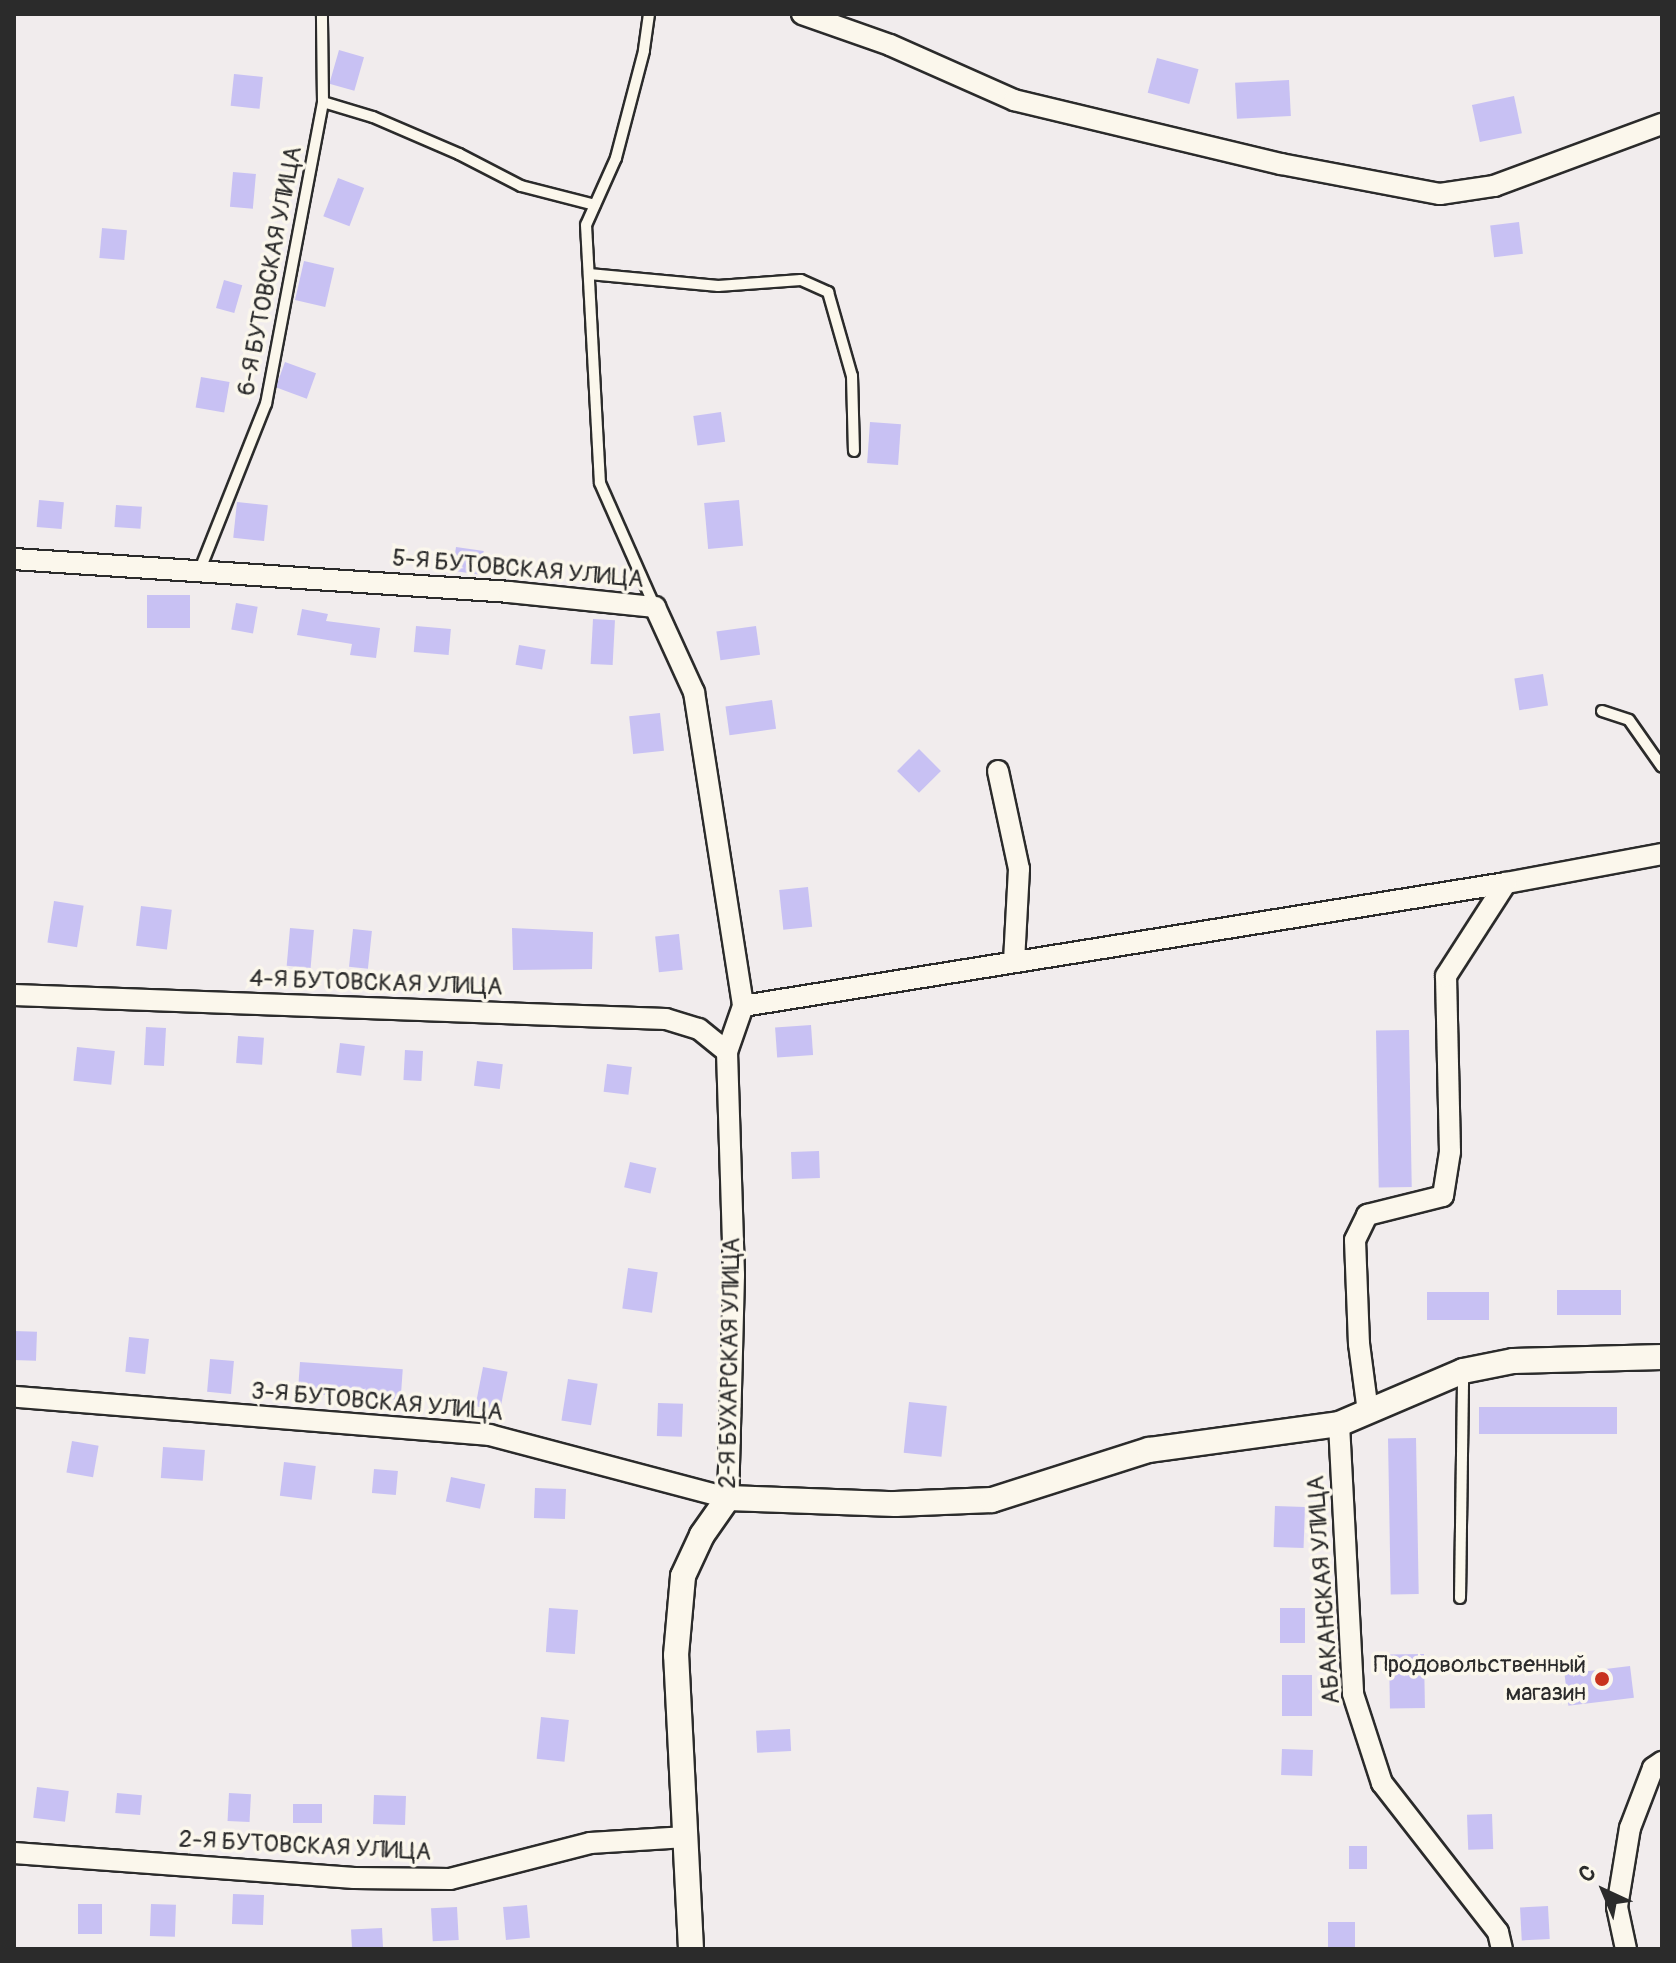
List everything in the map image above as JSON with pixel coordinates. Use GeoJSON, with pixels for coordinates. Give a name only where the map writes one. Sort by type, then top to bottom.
{"type":"FeatureCollection","features":[{"type":"Feature","properties":{"kind":"street"},"geometry":{"type":"LineString","coordinates":[[802,14],[890,45],[1014,100],[1281,164],[1440,194],[1494,186],[1660,130]]}},
{"type":"Feature","properties":{"kind":"street","name":"5-Я БУТОВСКАЯ УЛИЦА"},"geometry":{"type":"LineString","coordinates":[[14,559],[509,592],[655,607],[694,692],[743,1006],[727,1052]]}},
{"type":"Feature","properties":{"kind":"street"},"geometry":{"type":"LineString","coordinates":[[998,771],[1019,869],[1014,962]]}},
{"type":"Feature","properties":{"kind":"street"},"geometry":{"type":"LineString","coordinates":[[743,1006],[1506,883],[1662,854]]}},
{"type":"Feature","properties":{"kind":"street"},"geometry":{"type":"LineString","coordinates":[[1368,1412],[1359,1344],[1355,1240],[1367,1215],[1409,1202],[1443,1196],[1450,1152],[1446,976],[1506,883]]}},
{"type":"Feature","properties":{"kind":"street","name":"4-Я БУТОВСКАЯ УЛИЦА"},"geometry":{"type":"LineString","coordinates":[[14,995],[666,1019],[699,1029],[727,1052]]}},
{"type":"Feature","properties":{"kind":"street","name":"2-Я БУХАРСКАЯ УЛИЦА"},"geometry":{"type":"LineString","coordinates":[[691,1949],[676,1655],[683,1576],[702,1535],[728,1498],[734,1275],[727,1052]]}},
{"type":"Feature","properties":{"kind":"street"},"geometry":{"type":"LineString","coordinates":[[728,1498],[895,1504],[992,1500],[1149,1450],[1339,1424],[1463,1371],[1513,1361],[1662,1357]]}},
{"type":"Feature","properties":{"kind":"street","name":"3-Я БУТОВСКАЯ УЛИЦА"},"geometry":{"type":"LineString","coordinates":[[14,1397],[490,1435],[728,1498]]}},
{"type":"Feature","properties":{"kind":"street","name":"АБАКАНСКАЯ УЛИЦА"},"geometry":{"type":"LineString","coordinates":[[1339,1424],[1353,1694],[1382,1783],[1498,1932],[1502,1949]]}},
{"type":"Feature","properties":{"kind":"street"},"geometry":{"type":"LineString","coordinates":[[1626,1949],[1617,1907],[1630,1828],[1653,1768],[1662,1762]]}},
{"type":"Feature","properties":{"kind":"street","name":"2-Я БУТОВСКАЯ УЛИЦА"},"geometry":{"type":"LineString","coordinates":[[14,1853],[354,1878],[450,1879],[590,1843],[686,1837]]}},
{"type":"Feature","properties":{"kind":"lane","name":"6-Я БУТОВСКАЯ УЛИЦА"},"geometry":{"type":"LineString","coordinates":[[199,572],[266,404],[323,102],[322,14]]}},
{"type":"Feature","properties":{"kind":"lane"},"geometry":{"type":"LineString","coordinates":[[649,14],[644,51],[616,158],[586,225],[600,483],[655,607]]}},
{"type":"Feature","properties":{"kind":"lane"},"geometry":{"type":"LineString","coordinates":[[323,102],[373,117],[459,154],[521,186],[595,205]]}},
{"type":"Feature","properties":{"kind":"lane"},"geometry":{"type":"LineString","coordinates":[[589,274],[718,286],[801,280],[828,292],[852,376],[854,451]]}},
{"type":"Feature","properties":{"kind":"lane"},"geometry":{"type":"LineString","coordinates":[[1602,711],[1629,720],[1662,767]]}},
{"type":"Feature","properties":{"kind":"lane"},"geometry":{"type":"LineString","coordinates":[[1460,1598],[1463,1371]]}},
{"type":"Feature","properties":{"kind":"building"},"geometry":{"type":"Polygon","coordinates":[[[339,50],[364,57],[354,91],[329,84],[339,50]]]}},
{"type":"Feature","properties":{"kind":"building"},"geometry":{"type":"Polygon","coordinates":[[[1157,58],[1199,69],[1189,104],[1148,93],[1157,58]]]}},
{"type":"Feature","properties":{"kind":"building"},"geometry":{"type":"Polygon","coordinates":[[[234,74],[263,77],[259,109],[231,106],[234,74]]]}},
{"type":"Feature","properties":{"kind":"building"},"geometry":{"type":"Polygon","coordinates":[[[1289,80],[1291,116],[1237,119],[1235,83],[1289,80]]]}},
{"type":"Feature","properties":{"kind":"building"},"geometry":{"type":"Polygon","coordinates":[[[1514,96],[1522,133],[1480,142],[1472,105],[1514,96]]]}},
{"type":"Feature","properties":{"kind":"building"},"geometry":{"type":"Polygon","coordinates":[[[233,172],[256,174],[253,209],[230,207],[233,172]]]}},
{"type":"Feature","properties":{"kind":"building"},"geometry":{"type":"Polygon","coordinates":[[[338,178],[364,188],[349,226],[323,216],[338,178]]]}},
{"type":"Feature","properties":{"kind":"building"},"geometry":{"type":"Polygon","coordinates":[[[1519,222],[1523,254],[1494,257],[1490,226],[1519,222]]]}},
{"type":"Feature","properties":{"kind":"building"},"geometry":{"type":"Polygon","coordinates":[[[102,228],[127,230],[124,260],[99,258],[102,228]]]}},
{"type":"Feature","properties":{"kind":"building"},"geometry":{"type":"Polygon","coordinates":[[[304,261],[334,268],[325,307],[295,300],[304,261]]]}},
{"type":"Feature","properties":{"kind":"building"},"geometry":{"type":"Polygon","coordinates":[[[224,280],[242,285],[234,313],[216,308],[224,280]]]}},
{"type":"Feature","properties":{"kind":"building"},"geometry":{"type":"Polygon","coordinates":[[[285,362],[316,373],[307,399],[276,387],[285,362]]]}},
{"type":"Feature","properties":{"kind":"building"},"geometry":{"type":"Polygon","coordinates":[[[201,377],[230,382],[224,413],[196,408],[201,377]]]}},
{"type":"Feature","properties":{"kind":"building"},"geometry":{"type":"Polygon","coordinates":[[[721,412],[725,442],[697,446],[693,416],[721,412]]]}},
{"type":"Feature","properties":{"kind":"building"},"geometry":{"type":"Polygon","coordinates":[[[870,422],[901,424],[898,465],[867,463],[870,422]]]}},
{"type":"Feature","properties":{"kind":"building"},"geometry":{"type":"Polygon","coordinates":[[[39,500],[64,502],[62,529],[37,527],[39,500]]]}},
{"type":"Feature","properties":{"kind":"building"},"geometry":{"type":"Polygon","coordinates":[[[739,500],[743,546],[708,549],[704,503],[739,500]]]}},
{"type":"Feature","properties":{"kind":"building"},"geometry":{"type":"Polygon","coordinates":[[[237,502],[268,505],[264,541],[233,538],[237,502]]]}},
{"type":"Feature","properties":{"kind":"building"},"geometry":{"type":"Polygon","coordinates":[[[116,505],[142,507],[140,529],[114,527],[116,505]]]}},
{"type":"Feature","properties":{"kind":"building"},"geometry":{"type":"Polygon","coordinates":[[[456,547],[484,551],[480,575],[453,571],[456,547]]]}},
{"type":"Feature","properties":{"kind":"building"},"geometry":{"type":"Polygon","coordinates":[[[147,595],[190,595],[190,628],[147,628],[147,595]]]}},
{"type":"Feature","properties":{"kind":"building"},"geometry":{"type":"Polygon","coordinates":[[[236,603],[258,607],[253,633],[231,630],[236,603]]]}},
{"type":"Feature","properties":{"kind":"building"},"geometry":{"type":"Polygon","coordinates":[[[302,609],[328,614],[326,621],[380,628],[376,658],[350,655],[352,644],[297,635],[302,609]]]}},
{"type":"Feature","properties":{"kind":"building"},"geometry":{"type":"Polygon","coordinates":[[[593,619],[615,620],[613,665],[591,664],[593,619]]]}},
{"type":"Feature","properties":{"kind":"building"},"geometry":{"type":"Polygon","coordinates":[[[416,626],[451,629],[449,655],[414,652],[416,626]]]}},
{"type":"Feature","properties":{"kind":"building"},"geometry":{"type":"Polygon","coordinates":[[[756,626],[760,655],[720,660],[716,632],[756,626]]]}},
{"type":"Feature","properties":{"kind":"building"},"geometry":{"type":"Polygon","coordinates":[[[519,645],[546,650],[542,669],[516,665],[519,645]]]}},
{"type":"Feature","properties":{"kind":"building"},"geometry":{"type":"Polygon","coordinates":[[[1543,674],[1548,706],[1519,710],[1514,679],[1543,674]]]}},
{"type":"Feature","properties":{"kind":"building"},"geometry":{"type":"Polygon","coordinates":[[[772,700],[776,729],[729,735],[725,707],[772,700]]]}},
{"type":"Feature","properties":{"kind":"building"},"geometry":{"type":"Polygon","coordinates":[[[660,713],[664,751],[633,754],[629,716],[660,713]]]}},
{"type":"Feature","properties":{"kind":"building"},"geometry":{"type":"Polygon","coordinates":[[[919,749],[941,771],[919,793],[897,771],[919,749]]]}},
{"type":"Feature","properties":{"kind":"building"},"geometry":{"type":"Polygon","coordinates":[[[808,887],[812,927],[783,930],[779,890],[808,887]]]}},
{"type":"Feature","properties":{"kind":"building"},"geometry":{"type":"Polygon","coordinates":[[[54,901],[84,906],[77,947],[47,942],[54,901]]]}},
{"type":"Feature","properties":{"kind":"building"},"geometry":{"type":"Polygon","coordinates":[[[141,906],[172,910],[167,949],[136,946],[141,906]]]}},
{"type":"Feature","properties":{"kind":"building"},"geometry":{"type":"Polygon","coordinates":[[[290,928],[314,930],[311,968],[287,966],[290,928]]]}},
{"type":"Feature","properties":{"kind":"building"},"geometry":{"type":"Polygon","coordinates":[[[512,928],[593,932],[592,969],[513,970],[512,928]]]}},
{"type":"Feature","properties":{"kind":"building"},"geometry":{"type":"Polygon","coordinates":[[[353,929],[372,931],[368,969],[349,967],[353,929]]]}},
{"type":"Feature","properties":{"kind":"building"},"geometry":{"type":"Polygon","coordinates":[[[679,934],[683,970],[659,972],[655,937],[679,934]]]}},
{"type":"Feature","properties":{"kind":"building"},"geometry":{"type":"Polygon","coordinates":[[[811,1025],[813,1055],[777,1057],[775,1028],[811,1025]]]}},
{"type":"Feature","properties":{"kind":"building"},"geometry":{"type":"Polygon","coordinates":[[[146,1027],[166,1028],[164,1066],[144,1065],[146,1027]]]}},
{"type":"Feature","properties":{"kind":"building"},"geometry":{"type":"Polygon","coordinates":[[[1409,1030],[1412,1187],[1379,1188],[1376,1031],[1409,1030]]]}},
{"type":"Feature","properties":{"kind":"building"},"geometry":{"type":"Polygon","coordinates":[[[238,1036],[264,1038],[262,1065],[236,1063],[238,1036]]]}},
{"type":"Feature","properties":{"kind":"building"},"geometry":{"type":"Polygon","coordinates":[[[340,1043],[365,1046],[361,1076],[336,1073],[340,1043]]]}},
{"type":"Feature","properties":{"kind":"building"},"geometry":{"type":"Polygon","coordinates":[[[77,1047],[115,1051],[111,1085],[73,1081],[77,1047]]]}},
{"type":"Feature","properties":{"kind":"building"},"geometry":{"type":"Polygon","coordinates":[[[405,1050],[423,1051],[421,1081],[403,1080],[405,1050]]]}},
{"type":"Feature","properties":{"kind":"building"},"geometry":{"type":"Polygon","coordinates":[[[477,1061],[503,1064],[500,1089],[474,1086],[477,1061]]]}},
{"type":"Feature","properties":{"kind":"building"},"geometry":{"type":"Polygon","coordinates":[[[607,1064],[632,1067],[628,1095],[604,1092],[607,1064]]]}},
{"type":"Feature","properties":{"kind":"building"},"geometry":{"type":"Polygon","coordinates":[[[819,1151],[820,1178],[792,1179],[791,1152],[819,1151]]]}},
{"type":"Feature","properties":{"kind":"building"},"geometry":{"type":"Polygon","coordinates":[[[630,1162],[656,1168],[650,1193],[624,1187],[630,1162]]]}},
{"type":"Feature","properties":{"kind":"building"},"geometry":{"type":"Polygon","coordinates":[[[628,1268],[658,1272],[652,1313],[622,1309],[628,1268]]]}},
{"type":"Feature","properties":{"kind":"building"},"geometry":{"type":"Polygon","coordinates":[[[1557,1290],[1621,1290],[1621,1315],[1557,1315],[1557,1290]]]}},
{"type":"Feature","properties":{"kind":"building"},"geometry":{"type":"Polygon","coordinates":[[[1427,1292],[1489,1292],[1489,1320],[1427,1320],[1427,1292]]]}},
{"type":"Feature","properties":{"kind":"building"},"geometry":{"type":"Polygon","coordinates":[[[14,1331],[37,1332],[36,1361],[14,1360],[14,1331]]]}},
{"type":"Feature","properties":{"kind":"building"},"geometry":{"type":"Polygon","coordinates":[[[129,1337],[149,1339],[145,1374],[125,1372],[129,1337]]]}},
{"type":"Feature","properties":{"kind":"building"},"geometry":{"type":"Polygon","coordinates":[[[210,1359],[234,1361],[231,1394],[207,1392],[210,1359]]]}},
{"type":"Feature","properties":{"kind":"building"},"geometry":{"type":"Polygon","coordinates":[[[300,1362],[403,1369],[401,1400],[298,1393],[300,1362]]]}},
{"type":"Feature","properties":{"kind":"building"},"geometry":{"type":"Polygon","coordinates":[[[483,1367],[508,1372],[500,1411],[475,1406],[483,1367]]]}},
{"type":"Feature","properties":{"kind":"building"},"geometry":{"type":"Polygon","coordinates":[[[568,1379],[598,1384],[591,1425],[561,1420],[568,1379]]]}},
{"type":"Feature","properties":{"kind":"building"},"geometry":{"type":"Polygon","coordinates":[[[909,1402],[947,1406],[941,1457],[904,1453],[909,1402]]]}},
{"type":"Feature","properties":{"kind":"building"},"geometry":{"type":"Polygon","coordinates":[[[658,1403],[683,1404],[682,1437],[657,1436],[658,1403]]]}},
{"type":"Feature","properties":{"kind":"building"},"geometry":{"type":"Polygon","coordinates":[[[1479,1407],[1617,1407],[1617,1434],[1479,1434],[1479,1407]]]}},
{"type":"Feature","properties":{"kind":"building"},"geometry":{"type":"Polygon","coordinates":[[[1388,1438],[1416,1438],[1419,1594],[1391,1594],[1388,1438]]]}},
{"type":"Feature","properties":{"kind":"building"},"geometry":{"type":"Polygon","coordinates":[[[72,1441],[99,1446],[93,1477],[66,1473],[72,1441]]]}},
{"type":"Feature","properties":{"kind":"building"},"geometry":{"type":"Polygon","coordinates":[[[163,1447],[205,1450],[203,1481],[161,1478],[163,1447]]]}},
{"type":"Feature","properties":{"kind":"building"},"geometry":{"type":"Polygon","coordinates":[[[284,1462],[316,1466],[312,1500],[280,1496],[284,1462]]]}},
{"type":"Feature","properties":{"kind":"building"},"geometry":{"type":"Polygon","coordinates":[[[374,1469],[398,1471],[396,1495],[372,1493],[374,1469]]]}},
{"type":"Feature","properties":{"kind":"building"},"geometry":{"type":"Polygon","coordinates":[[[451,1477],[485,1484],[480,1509],[446,1501],[451,1477]]]}},
{"type":"Feature","properties":{"kind":"building"},"geometry":{"type":"Polygon","coordinates":[[[535,1488],[566,1489],[565,1519],[534,1518],[535,1488]]]}},
{"type":"Feature","properties":{"kind":"building"},"geometry":{"type":"Polygon","coordinates":[[[1275,1506],[1305,1507],[1304,1548],[1274,1547],[1275,1506]]]}},
{"type":"Feature","properties":{"kind":"building"},"geometry":{"type":"Polygon","coordinates":[[[549,1608],[578,1610],[575,1654],[546,1652],[549,1608]]]}},
{"type":"Feature","properties":{"kind":"building"},"geometry":{"type":"Polygon","coordinates":[[[1280,1608],[1305,1608],[1305,1643],[1280,1643],[1280,1608]]]}},
{"type":"Feature","properties":{"kind":"building"},"geometry":{"type":"Polygon","coordinates":[[[1424,1654],[1425,1708],[1390,1709],[1389,1655],[1424,1654]]]}},
{"type":"Feature","properties":{"kind":"building"},"geometry":{"type":"Polygon","coordinates":[[[1630,1666],[1634,1698],[1568,1706],[1564,1674],[1630,1666]]]}},
{"type":"Feature","properties":{"kind":"building"},"geometry":{"type":"Polygon","coordinates":[[[1282,1675],[1312,1675],[1312,1716],[1282,1716],[1282,1675]]]}},
{"type":"Feature","properties":{"kind":"building"},"geometry":{"type":"Polygon","coordinates":[[[541,1717],[569,1720],[564,1762],[537,1759],[541,1717]]]}},
{"type":"Feature","properties":{"kind":"building"},"geometry":{"type":"Polygon","coordinates":[[[790,1729],[791,1751],[757,1753],[756,1731],[790,1729]]]}},
{"type":"Feature","properties":{"kind":"building"},"geometry":{"type":"Polygon","coordinates":[[[1282,1749],[1313,1750],[1312,1776],[1281,1775],[1282,1749]]]}},
{"type":"Feature","properties":{"kind":"building"},"geometry":{"type":"Polygon","coordinates":[[[37,1787],[69,1791],[65,1822],[33,1818],[37,1787]]]}},
{"type":"Feature","properties":{"kind":"building"},"geometry":{"type":"Polygon","coordinates":[[[117,1793],[142,1795],[140,1815],[115,1813],[117,1793]]]}},
{"type":"Feature","properties":{"kind":"building"},"geometry":{"type":"Polygon","coordinates":[[[229,1793],[251,1794],[250,1822],[228,1821],[229,1793]]]}},
{"type":"Feature","properties":{"kind":"building"},"geometry":{"type":"Polygon","coordinates":[[[374,1795],[406,1796],[405,1825],[373,1824],[374,1795]]]}},
{"type":"Feature","properties":{"kind":"building"},"geometry":{"type":"Polygon","coordinates":[[[293,1804],[322,1804],[322,1823],[293,1823],[293,1804]]]}},
{"type":"Feature","properties":{"kind":"building"},"geometry":{"type":"Polygon","coordinates":[[[1492,1814],[1493,1849],[1468,1850],[1467,1815],[1492,1814]]]}},
{"type":"Feature","properties":{"kind":"building"},"geometry":{"type":"Polygon","coordinates":[[[1349,1846],[1367,1846],[1367,1869],[1349,1869],[1349,1846]]]}},
{"type":"Feature","properties":{"kind":"building"},"geometry":{"type":"Polygon","coordinates":[[[233,1894],[264,1895],[263,1925],[232,1924],[233,1894]]]}},
{"type":"Feature","properties":{"kind":"building"},"geometry":{"type":"Polygon","coordinates":[[[78,1904],[102,1904],[102,1934],[78,1934],[78,1904]]]}},
{"type":"Feature","properties":{"kind":"building"},"geometry":{"type":"Polygon","coordinates":[[[151,1904],[176,1905],[175,1937],[150,1936],[151,1904]]]}},
{"type":"Feature","properties":{"kind":"building"},"geometry":{"type":"Polygon","coordinates":[[[527,1905],[530,1938],[506,1940],[503,1907],[527,1905]]]}},
{"type":"Feature","properties":{"kind":"building"},"geometry":{"type":"Polygon","coordinates":[[[1548,1906],[1550,1939],[1522,1940],[1520,1907],[1548,1906]]]}},
{"type":"Feature","properties":{"kind":"building"},"geometry":{"type":"Polygon","coordinates":[[[457,1907],[459,1940],[433,1941],[431,1908],[457,1907]]]}},
{"type":"Feature","properties":{"kind":"building"},"geometry":{"type":"Polygon","coordinates":[[[1328,1922],[1355,1922],[1355,1949],[1328,1949],[1328,1922]]]}},
{"type":"Feature","properties":{"kind":"building"},"geometry":{"type":"Polygon","coordinates":[[[382,1928],[383,1949],[352,1949],[351,1930],[382,1928]]]}},
{"type":"Feature","properties":{"kind":"place","name":"Продовольственный магазин"},"geometry":{"type":"Point","coordinates":[1602,1679]}}]}
